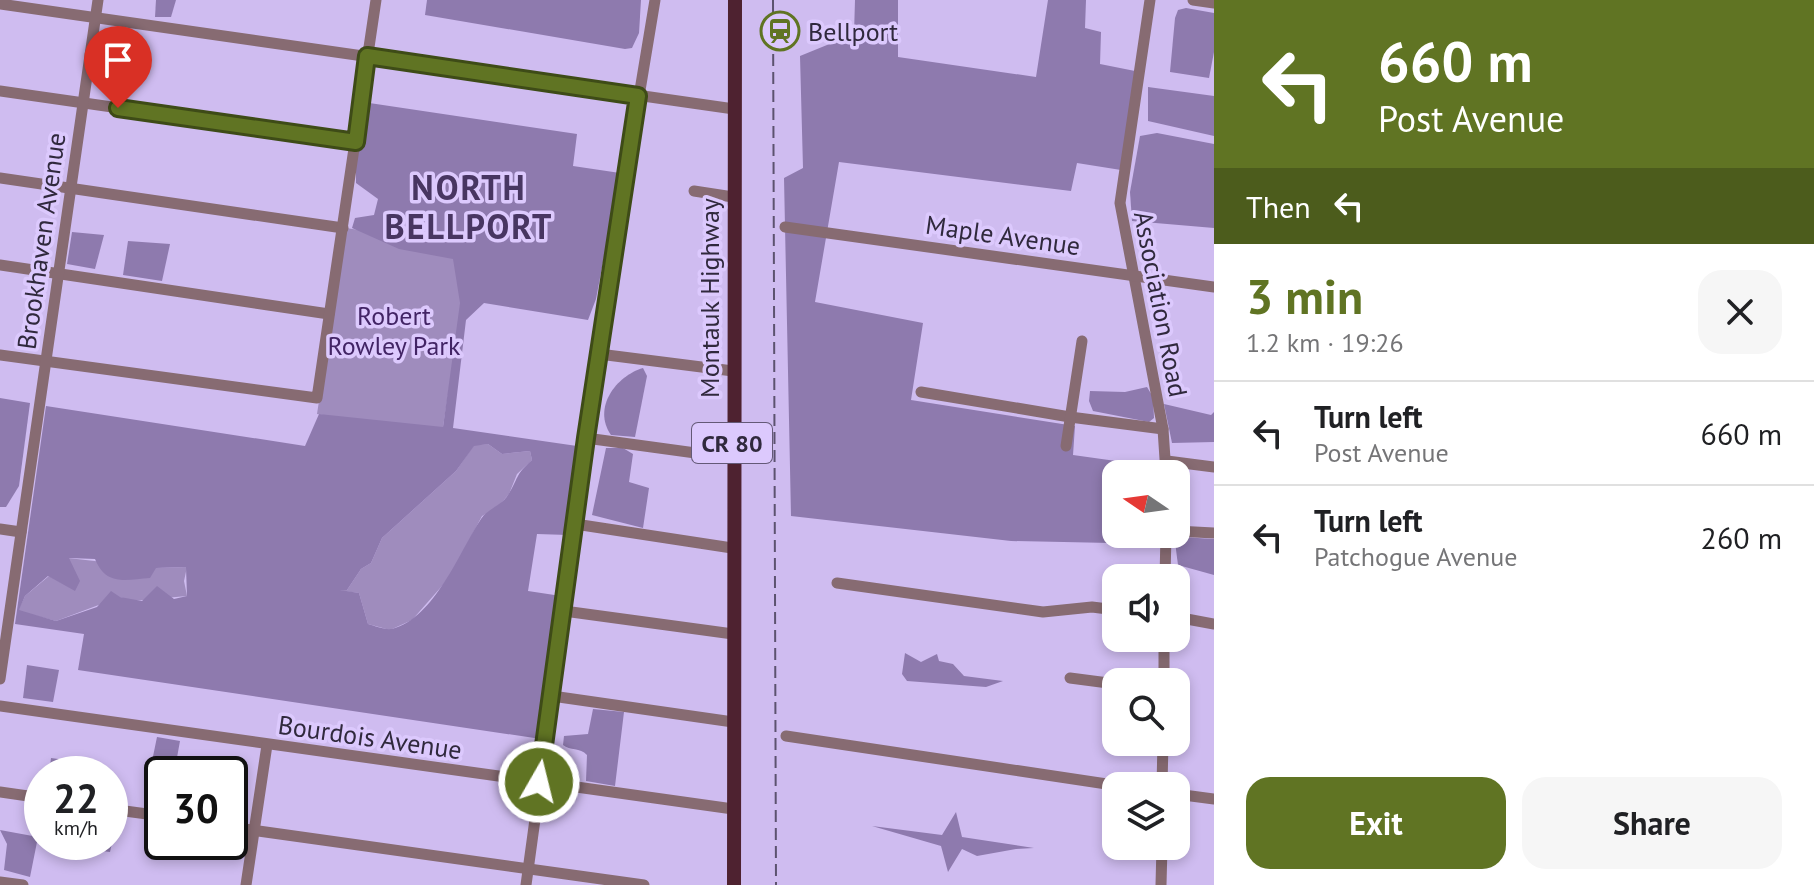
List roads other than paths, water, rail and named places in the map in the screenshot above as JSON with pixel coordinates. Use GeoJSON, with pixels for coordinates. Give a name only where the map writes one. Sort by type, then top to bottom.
{"type":"FeatureCollection","features":[{"type":"Feature","properties":{"kind":"main road","name":"Montauk Highway"},"geometry":{"type":"LineString","coordinates":[[734,885],[732,458],[735,0]]}},
{"type":"Feature","properties":{"kind":"street","name":"Brookhaven Avenue"},"geometry":{"type":"LineString","coordinates":[[0,679],[98,0]]}},
{"type":"Feature","properties":{"kind":"street"},"geometry":{"type":"LineString","coordinates":[[0,355],[317,398],[376,0]]}},
{"type":"Feature","properties":{"kind":"street"},"geometry":{"type":"LineString","coordinates":[[526,885],[586,438],[655,0]]}},
{"type":"Feature","properties":{"kind":"street","name":"Association Road"},"geometry":{"type":"LineString","coordinates":[[1150,0],[1120,203],[1167,460]]}},
{"type":"Feature","properties":{"kind":"street"},"geometry":{"type":"LineString","coordinates":[[1193,0],[1214,3]]}},
{"type":"Feature","properties":{"kind":"street"},"geometry":{"type":"LineString","coordinates":[[0,4],[734,109]]}},
{"type":"Feature","properties":{"kind":"street"},"geometry":{"type":"LineString","coordinates":[[0,91],[356,142]]}},
{"type":"Feature","properties":{"kind":"street"},"geometry":{"type":"LineString","coordinates":[[0,178],[343,228]]}},
{"type":"Feature","properties":{"kind":"street"},"geometry":{"type":"LineString","coordinates":[[694,191],[733,197]]}},
{"type":"Feature","properties":{"kind":"street","name":"Maple Avenue"},"geometry":{"type":"LineString","coordinates":[[785,227],[1214,287]]}},
{"type":"Feature","properties":{"kind":"street"},"geometry":{"type":"LineString","coordinates":[[0,265],[329,314]]}},
{"type":"Feature","properties":{"kind":"street"},"geometry":{"type":"LineString","coordinates":[[1066,446],[1082,341]]}},
{"type":"Feature","properties":{"kind":"street"},"geometry":{"type":"LineString","coordinates":[[599,354],[733,371]]}},
{"type":"Feature","properties":{"kind":"street"},"geometry":{"type":"LineString","coordinates":[[921,392],[1163,429]]}},
{"type":"Feature","properties":{"kind":"street"},"geometry":{"type":"LineString","coordinates":[[586,438],[732,458]]}},
{"type":"Feature","properties":{"kind":"street"},"geometry":{"type":"LineString","coordinates":[[1190,464],[1214,467]]}},
{"type":"Feature","properties":{"kind":"street"},"geometry":{"type":"LineString","coordinates":[[575,524],[732,548]]}},
{"type":"Feature","properties":{"kind":"street"},"geometry":{"type":"LineString","coordinates":[[0,529],[21,532]]}},
{"type":"Feature","properties":{"kind":"street"},"geometry":{"type":"LineString","coordinates":[[1190,532],[1214,533]]}},
{"type":"Feature","properties":{"kind":"street"},"geometry":{"type":"LineString","coordinates":[[837,583],[1043,612],[1102,608]]}},
{"type":"Feature","properties":{"kind":"street"},"geometry":{"type":"LineString","coordinates":[[564,611],[733,634]]}},
{"type":"Feature","properties":{"kind":"street"},"geometry":{"type":"LineString","coordinates":[[1190,620],[1214,624]]}},
{"type":"Feature","properties":{"kind":"street"},"geometry":{"type":"LineString","coordinates":[[1070,678],[1102,682]]}},
{"type":"Feature","properties":{"kind":"street"},"geometry":{"type":"LineString","coordinates":[[552,696],[733,722]]}},
{"type":"Feature","properties":{"kind":"street","name":"Bourdois Avenue"},"geometry":{"type":"LineString","coordinates":[[0,706],[733,809]]}},
{"type":"Feature","properties":{"kind":"street"},"geometry":{"type":"LineString","coordinates":[[786,736],[1102,783]]}},
{"type":"Feature","properties":{"kind":"street"},"geometry":{"type":"LineString","coordinates":[[246,885],[267,745]]}},
{"type":"Feature","properties":{"kind":"street"},"geometry":{"type":"LineString","coordinates":[[0,792],[24,795]]}},
{"type":"Feature","properties":{"kind":"street"},"geometry":{"type":"LineString","coordinates":[[1190,796],[1214,799]]}},
{"type":"Feature","properties":{"kind":"street"},"geometry":{"type":"LineString","coordinates":[[248,829],[644,885]]}},
{"type":"Feature","properties":{"kind":"street"},"geometry":{"type":"LineString","coordinates":[[1161,885],[1162,860]]}},
{"type":"Feature","properties":{"kind":"street"},"geometry":{"type":"LineString","coordinates":[[0,882],[23,885]]}},
{"type":"Feature","properties":{"kind":"railway"},"geometry":{"type":"LineString","coordinates":[[773,0],[776,885]]}},
{"type":"Feature","properties":{"kind":"place","name":"Bellport"},"geometry":{"type":"Point","coordinates":[780,31]}},
{"type":"Feature","properties":{"kind":"district","name":"NORTH BELLPORT"},"geometry":{"type":"Point","coordinates":[469,206]}},
{"type":"Feature","properties":{"kind":"park label","name":"Robert Rowley Park"},"geometry":{"type":"Point","coordinates":[394,330]}}]}
